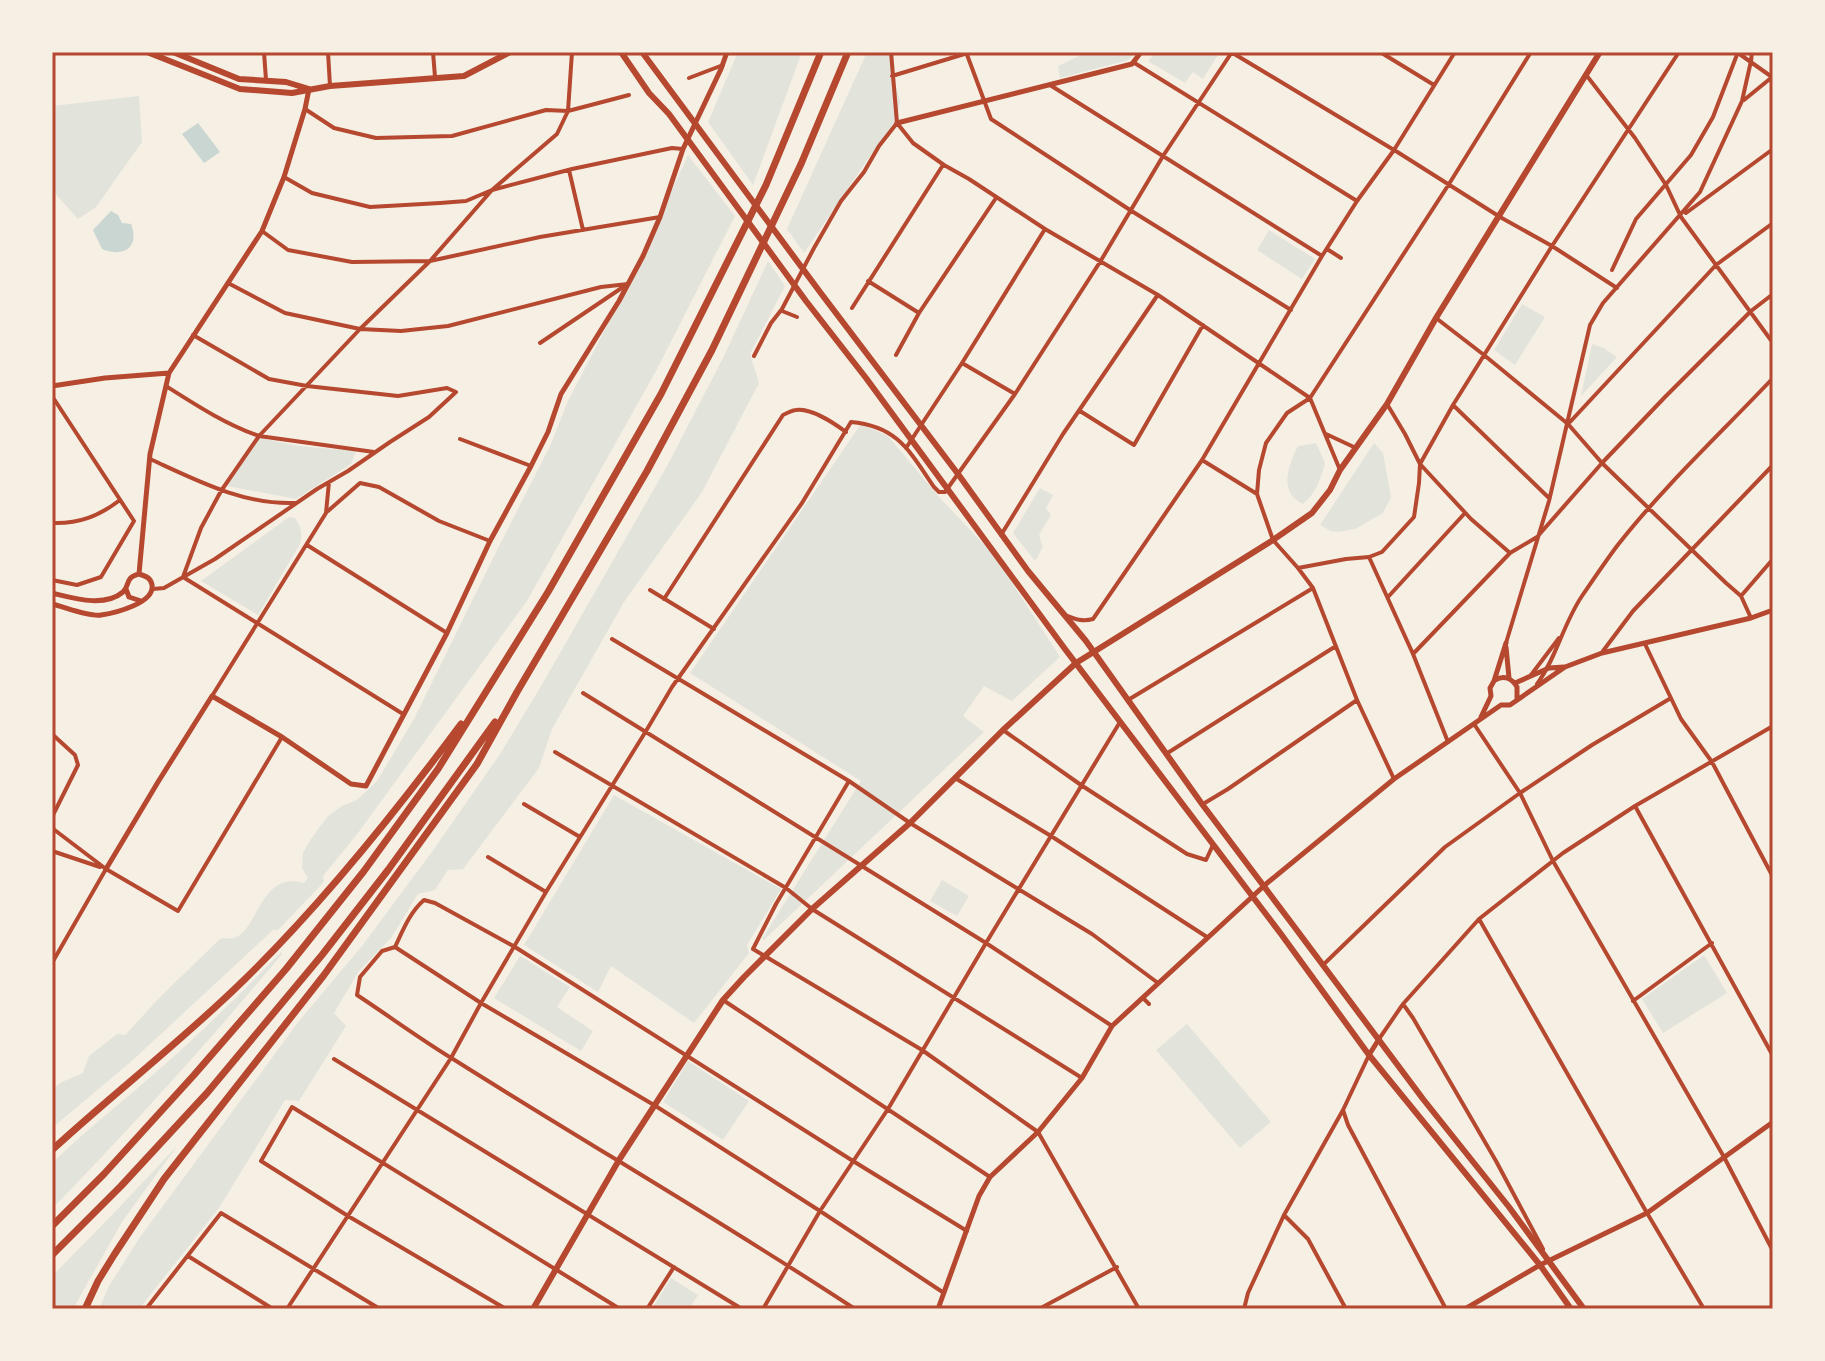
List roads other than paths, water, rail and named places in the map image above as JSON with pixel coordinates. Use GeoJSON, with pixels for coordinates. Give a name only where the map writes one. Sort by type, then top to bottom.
{"type":"FeatureCollection","features":[{"type":"Feature","properties":{"kind":"highway"},"geometry":{"type":"LineString","coordinates":[[52,1226],[104,1174],[286,969],[364,871],[438,769],[548,592],[661,394],[766,185],[821,52]]}},
{"type":"Feature","properties":{"kind":"highway"},"geometry":{"type":"LineString","coordinates":[[85,1309],[98,1281],[138,1216],[324,975],[477,764],[647,471],[699,374],[801,164],[848,52]]}},
{"type":"Feature","properties":{"kind":"highway"},"geometry":{"type":"LineString","coordinates":[[52,1150],[245,980],[335,883],[427,770],[495,677]]}},
{"type":"Feature","properties":{"kind":"highway"},"geometry":{"type":"LineString","coordinates":[[52,1255],[196,1104],[312,967],[455,780],[517,692]]}},
{"type":"Feature","properties":{"kind":"main road"},"geometry":{"type":"LineString","coordinates":[[173,52],[239,79],[286,82],[309,89]]}},
{"type":"Feature","properties":{"kind":"main road"},"geometry":{"type":"LineString","coordinates":[[151,53],[240,89],[292,93],[330,86],[464,76],[510,52]]}},
{"type":"Feature","properties":{"kind":"main road"},"geometry":{"type":"LineString","coordinates":[[621,52],[1369,1055],[1540,1265],[1571,1309]]}},
{"type":"Feature","properties":{"kind":"main road"},"geometry":{"type":"LineString","coordinates":[[642,52],[1001,535],[1094,653],[1202,804],[1584,1309]]}},
{"type":"Feature","properties":{"kind":"main road"},"geometry":{"type":"LineString","coordinates":[[533,1309],[654,1105],[723,1000],[764,957],[812,909],[910,823],[1003,730],[1076,663],[1312,513],[1387,404],[1436,318],[1600,52]]}},
{"type":"Feature","properties":{"kind":"street"},"geometry":{"type":"LineString","coordinates":[[264,52],[266,80]]}},
{"type":"Feature","properties":{"kind":"street"},"geometry":{"type":"LineString","coordinates":[[328,52],[330,86]]}},
{"type":"Feature","properties":{"kind":"street"},"geometry":{"type":"LineString","coordinates":[[433,52],[435,78]]}},
{"type":"Feature","properties":{"kind":"street"},"geometry":{"type":"LineString","coordinates":[[183,577],[201,528],[221,491],[259,436],[360,329],[430,261],[492,190],[557,134],[568,111],[572,52]]}},
{"type":"Feature","properties":{"kind":"street"},"geometry":{"type":"LineString","coordinates":[[212,696],[282,737],[351,784],[366,786],[548,432],[561,394],[628,284],[660,217],[683,149],[727,52]]}},
{"type":"Feature","properties":{"kind":"street"},"geometry":{"type":"LineString","coordinates":[[891,52],[897,123],[913,143],[1045,229],[1158,295],[1310,398],[1340,470]]}},
{"type":"Feature","properties":{"kind":"street"},"geometry":{"type":"LineString","coordinates":[[754,356],[841,201],[897,123],[1133,62],[1141,52]]}},
{"type":"Feature","properties":{"kind":"street"},"geometry":{"type":"LineString","coordinates":[[287,1309],[451,1058],[546,892],[678,677],[802,503],[851,422],[870,424],[898,439],[939,492],[945,492],[1015,394],[1100,262],[1163,156],[1232,52],[1617,288]]}},
{"type":"Feature","properties":{"kind":"street"},"geometry":{"type":"LineString","coordinates":[[1380,52],[1434,85]]}},
{"type":"Feature","properties":{"kind":"street"},"geometry":{"type":"LineString","coordinates":[[1063,614],[1077,620],[1093,619],[1202,460],[1322,256],[1394,150],[1455,52]]}},
{"type":"Feature","properties":{"kind":"street"},"geometry":{"type":"LineString","coordinates":[[1394,779],[1357,700],[1313,588],[1273,540],[1257,494],[1259,470],[1266,443],[1287,413],[1310,398],[1531,52]]}},
{"type":"Feature","properties":{"kind":"street"},"geometry":{"type":"LineString","coordinates":[[1298,568],[1369,557],[1382,552],[1414,517],[1420,464],[1453,405],[1679,52]]}},
{"type":"Feature","properties":{"kind":"street"},"geometry":{"type":"LineString","coordinates":[[1612,270],[1636,219],[1691,155],[1713,117],[1737,52],[1772,77],[1742,101]]}},
{"type":"Feature","properties":{"kind":"street"},"geometry":{"type":"LineString","coordinates":[[1752,52],[1742,101],[1700,192],[1603,303],[1590,325],[1549,498],[1490,688],[1491,696],[1501,705],[1510,705],[1565,667],[1602,653],[1773,610]]}},
{"type":"Feature","properties":{"kind":"street"},"geometry":{"type":"LineString","coordinates":[[892,76],[968,53],[991,119],[1291,310]]}},
{"type":"Feature","properties":{"kind":"street"},"geometry":{"type":"LineString","coordinates":[[1133,62],[1357,201]]}},
{"type":"Feature","properties":{"kind":"street"},"geometry":{"type":"LineString","coordinates":[[689,78],[723,65]]}},
{"type":"Feature","properties":{"kind":"street"},"geometry":{"type":"LineString","coordinates":[[1587,76],[1629,130],[1666,185],[1681,217],[1773,343]]}},
{"type":"Feature","properties":{"kind":"street"},"geometry":{"type":"LineString","coordinates":[[1049,85],[1322,256]]}},
{"type":"Feature","properties":{"kind":"street"},"geometry":{"type":"LineString","coordinates":[[139,574],[150,459],[169,373],[262,231],[284,177],[309,89]]}},
{"type":"Feature","properties":{"kind":"street"},"geometry":{"type":"LineString","coordinates":[[305,109],[334,128],[376,138],[452,136],[546,110],[568,111],[629,95]]}},
{"type":"Feature","properties":{"kind":"street"},"geometry":{"type":"LineString","coordinates":[[284,177],[312,193],[370,207],[466,201],[492,190],[569,170],[672,148],[683,149]]}},
{"type":"Feature","properties":{"kind":"street"},"geometry":{"type":"LineString","coordinates":[[1681,217],[1773,149]]}},
{"type":"Feature","properties":{"kind":"street"},"geometry":{"type":"LineString","coordinates":[[852,308],[944,165]]}},
{"type":"Feature","properties":{"kind":"street"},"geometry":{"type":"LineString","coordinates":[[569,170],[583,230]]}},
{"type":"Feature","properties":{"kind":"street"},"geometry":{"type":"LineString","coordinates":[[896,355],[919,313],[996,198]]}},
{"type":"Feature","properties":{"kind":"street"},"geometry":{"type":"LineString","coordinates":[[262,231],[288,250],[352,262],[430,261],[660,217]]}},
{"type":"Feature","properties":{"kind":"street"},"geometry":{"type":"LineString","coordinates":[[1568,424],[1716,265],[1773,223]]}},
{"type":"Feature","properties":{"kind":"street"},"geometry":{"type":"LineString","coordinates":[[906,448],[1045,229]]}},
{"type":"Feature","properties":{"kind":"street"},"geometry":{"type":"LineString","coordinates":[[1327,249],[1341,258]]}},
{"type":"Feature","properties":{"kind":"street"},"geometry":{"type":"LineString","coordinates":[[868,281],[919,313]]}},
{"type":"Feature","properties":{"kind":"street"},"geometry":{"type":"LineString","coordinates":[[228,283],[285,313],[360,329],[401,331],[448,326],[601,287],[628,284]]}},
{"type":"Feature","properties":{"kind":"street"},"geometry":{"type":"LineString","coordinates":[[540,343],[628,284]]}},
{"type":"Feature","properties":{"kind":"street"},"geometry":{"type":"LineString","coordinates":[[1413,654],[1510,553],[1537,537],[1665,397],[1751,311],[1773,294]]}},
{"type":"Feature","properties":{"kind":"street"},"geometry":{"type":"LineString","coordinates":[[1001,535],[1063,434],[1158,295]]}},
{"type":"Feature","properties":{"kind":"street"},"geometry":{"type":"LineString","coordinates":[[782,309],[782,312],[797,317]]}},
{"type":"Feature","properties":{"kind":"street"},"geometry":{"type":"LineString","coordinates":[[1436,318],[1568,424],[1602,463],[1741,596],[1751,618]]}},
{"type":"Feature","properties":{"kind":"street"},"geometry":{"type":"LineString","coordinates":[[1079,410],[1134,445],[1203,325]]}},
{"type":"Feature","properties":{"kind":"street"},"geometry":{"type":"LineString","coordinates":[[153,589],[164,588],[215,559],[295,503],[429,417],[456,392],[447,388],[398,396],[269,379],[193,335]]}},
{"type":"Feature","properties":{"kind":"street"},"geometry":{"type":"LineString","coordinates":[[962,363],[1015,394]]}},
{"type":"Feature","properties":{"kind":"street"},"geometry":{"type":"LineString","coordinates":[[52,386],[169,373]]}},
{"type":"Feature","properties":{"kind":"street"},"geometry":{"type":"LineString","coordinates":[[1533,690],[1549,668],[1578,601],[1617,547],[1649,508],[1773,378]]}},
{"type":"Feature","properties":{"kind":"street"},"geometry":{"type":"LineString","coordinates":[[166,386],[213,416],[259,436],[376,452]]}},
{"type":"Feature","properties":{"kind":"street"},"geometry":{"type":"LineString","coordinates":[[52,400],[134,521],[101,577],[77,585],[52,580]]}},
{"type":"Feature","properties":{"kind":"street"},"geometry":{"type":"LineString","coordinates":[[1387,404],[1420,464],[1465,513],[1510,553]]}},
{"type":"Feature","properties":{"kind":"street"},"geometry":{"type":"LineString","coordinates":[[1453,405],[1549,498]]}},
{"type":"Feature","properties":{"kind":"street"},"geometry":{"type":"LineString","coordinates":[[664,599],[783,415],[797,409],[809,412],[831,421],[846,432]]}},
{"type":"Feature","properties":{"kind":"street"},"geometry":{"type":"LineString","coordinates":[[1325,434],[1356,448]]}},
{"type":"Feature","properties":{"kind":"street"},"geometry":{"type":"LineString","coordinates":[[460,439],[531,466]]}},
{"type":"Feature","properties":{"kind":"street"},"geometry":{"type":"LineString","coordinates":[[150,459],[221,491],[276,504],[295,503]]}},
{"type":"Feature","properties":{"kind":"street"},"geometry":{"type":"LineString","coordinates":[[1202,460],[1257,494]]}},
{"type":"Feature","properties":{"kind":"street"},"geometry":{"type":"LineString","coordinates":[[1602,653],[1633,611],[1773,465]]}},
{"type":"Feature","properties":{"kind":"street"},"geometry":{"type":"LineString","coordinates":[[326,513],[329,482]]}},
{"type":"Feature","properties":{"kind":"street"},"geometry":{"type":"LineString","coordinates":[[52,963],[158,782],[326,513],[360,483],[379,487],[439,521],[490,541]]}},
{"type":"Feature","properties":{"kind":"street"},"geometry":{"type":"LineString","coordinates":[[52,523],[81,521],[104,512],[120,500]]}},
{"type":"Feature","properties":{"kind":"street"},"geometry":{"type":"LineString","coordinates":[[1387,597],[1465,513]]}},
{"type":"Feature","properties":{"kind":"street"},"geometry":{"type":"LineString","coordinates":[[307,545],[447,633]]}},
{"type":"Feature","properties":{"kind":"street"},"geometry":{"type":"LineString","coordinates":[[1369,557],[1413,654],[1448,743]]}},
{"type":"Feature","properties":{"kind":"street"},"geometry":{"type":"LineString","coordinates":[[1741,596],[1773,559]]}},
{"type":"Feature","properties":{"kind":"street"},"geometry":{"type":"LineString","coordinates":[[52,604],[98,616],[127,609],[146,599],[153,589],[151,580],[139,574],[128,580],[126,589],[129,597],[137,601],[146,599]]}},
{"type":"Feature","properties":{"kind":"street"},"geometry":{"type":"LineString","coordinates":[[183,577],[403,714]]}},
{"type":"Feature","properties":{"kind":"street"},"geometry":{"type":"LineString","coordinates":[[1128,700],[1313,588]]}},
{"type":"Feature","properties":{"kind":"street"},"geometry":{"type":"LineString","coordinates":[[52,593],[86,601],[109,598],[126,589]]}},
{"type":"Feature","properties":{"kind":"street"},"geometry":{"type":"LineString","coordinates":[[650,590],[714,629]]}},
{"type":"Feature","properties":{"kind":"street"},"geometry":{"type":"LineString","coordinates":[[1529,677],[1563,633]]}},
{"type":"Feature","properties":{"kind":"street"},"geometry":{"type":"LineString","coordinates":[[612,639],[849,781],[910,823],[1092,934],[1159,984]]}},
{"type":"Feature","properties":{"kind":"street"},"geometry":{"type":"LineString","coordinates":[[1506,643],[1509,678]]}},
{"type":"Feature","properties":{"kind":"street"},"geometry":{"type":"LineString","coordinates":[[1645,644],[1681,719],[1712,762],[1773,877]]}},
{"type":"Feature","properties":{"kind":"street"},"geometry":{"type":"LineString","coordinates":[[1166,754],[1336,646]]}},
{"type":"Feature","properties":{"kind":"street"},"geometry":{"type":"LineString","coordinates":[[1515,683],[1549,668],[1565,667]]}},
{"type":"Feature","properties":{"kind":"street"},"geometry":{"type":"LineString","coordinates":[[1494,681],[1509,678],[1518,691],[1516,699]]}},
{"type":"Feature","properties":{"kind":"street"},"geometry":{"type":"LineString","coordinates":[[583,693],[986,943],[1112,1026]]}},
{"type":"Feature","properties":{"kind":"street"},"geometry":{"type":"LineString","coordinates":[[1477,722],[1491,696]]}},
{"type":"Feature","properties":{"kind":"street"},"geometry":{"type":"LineString","coordinates":[[1324,964],[1445,847],[1592,745],[1671,698]]}},
{"type":"Feature","properties":{"kind":"street"},"geometry":{"type":"LineString","coordinates":[[1202,804],[1357,700]]}},
{"type":"Feature","properties":{"kind":"street"},"geometry":{"type":"LineString","coordinates":[[938,1309],[979,1196],[990,1177],[1038,1132],[1082,1078],[1112,1026],[1266,884],[1394,779],[1501,705]]}},
{"type":"Feature","properties":{"kind":"street"},"geometry":{"type":"LineString","coordinates":[[763,1309],[820,1211],[888,1109],[1120,722]]}},
{"type":"Feature","properties":{"kind":"street"},"geometry":{"type":"LineString","coordinates":[[1477,722],[1520,793],[1553,861],[1724,1157],[1773,1251]]}},
{"type":"Feature","properties":{"kind":"street"},"geometry":{"type":"LineString","coordinates":[[1244,1309],[1248,1293],[1284,1215],[1343,1110],[1369,1055],[1403,1004],[1479,919],[1553,861],[1635,806],[1773,726]]}},
{"type":"Feature","properties":{"kind":"street"},"geometry":{"type":"LineString","coordinates":[[1003,730],[1187,854],[1206,860],[1213,845]]}},
{"type":"Feature","properties":{"kind":"street"},"geometry":{"type":"LineString","coordinates":[[52,734],[75,755],[78,765],[52,817]]}},
{"type":"Feature","properties":{"kind":"street"},"geometry":{"type":"LineString","coordinates":[[52,828],[106,869],[178,911],[282,737]]}},
{"type":"Feature","properties":{"kind":"street"},"geometry":{"type":"LineString","coordinates":[[555,752],[786,888],[812,909],[1082,1078]]}},
{"type":"Feature","properties":{"kind":"street"},"geometry":{"type":"LineString","coordinates":[[955,778],[1207,937]]}},
{"type":"Feature","properties":{"kind":"street"},"geometry":{"type":"LineString","coordinates":[[849,781],[753,949],[922,1050],[1038,1132],[1139,1309]]}},
{"type":"Feature","properties":{"kind":"street"},"geometry":{"type":"LineString","coordinates":[[524,804],[580,837]]}},
{"type":"Feature","properties":{"kind":"street"},"geometry":{"type":"LineString","coordinates":[[1635,806],[1773,1056]]}},
{"type":"Feature","properties":{"kind":"street"},"geometry":{"type":"LineString","coordinates":[[52,851],[106,869]]}},
{"type":"Feature","properties":{"kind":"street"},"geometry":{"type":"LineString","coordinates":[[488,857],[546,892]]}},
{"type":"Feature","properties":{"kind":"street"},"geometry":{"type":"LineString","coordinates":[[855,1309],[789,1265],[451,1058],[357,995],[360,977],[382,951],[395,947],[411,916],[424,900],[435,903],[515,947],[967,1231]]}},
{"type":"Feature","properties":{"kind":"street"},"geometry":{"type":"LineString","coordinates":[[1479,919],[1704,1309]]}},
{"type":"Feature","properties":{"kind":"street"},"geometry":{"type":"LineString","coordinates":[[1633,1001],[1712,943]]}},
{"type":"Feature","properties":{"kind":"street"},"geometry":{"type":"LineString","coordinates":[[395,947],[481,1003],[654,1105],[944,1293]]}},
{"type":"Feature","properties":{"kind":"street"},"geometry":{"type":"LineString","coordinates":[[1143,998],[1149,1004]]}},
{"type":"Feature","properties":{"kind":"street"},"geometry":{"type":"LineString","coordinates":[[723,1000],[990,1177]]}},
{"type":"Feature","properties":{"kind":"street"},"geometry":{"type":"LineString","coordinates":[[1403,1004],[1496,1161],[1549,1261]]}},
{"type":"Feature","properties":{"kind":"street"},"geometry":{"type":"LineString","coordinates":[[334,1059],[742,1309]]}},
{"type":"Feature","properties":{"kind":"street"},"geometry":{"type":"LineString","coordinates":[[506,1309],[261,1161],[292,1107],[620,1309]]}},
{"type":"Feature","properties":{"kind":"street"},"geometry":{"type":"LineString","coordinates":[[1343,1110],[1348,1125],[1446,1309]]}},
{"type":"Feature","properties":{"kind":"street"},"geometry":{"type":"LineString","coordinates":[[1465,1309],[1540,1265],[1647,1213],[1773,1122]]}},
{"type":"Feature","properties":{"kind":"street"},"geometry":{"type":"LineString","coordinates":[[149,1308],[221,1213],[380,1309]]}},
{"type":"Feature","properties":{"kind":"street"},"geometry":{"type":"LineString","coordinates":[[1284,1215],[1308,1239],[1346,1309]]}},
{"type":"Feature","properties":{"kind":"street"},"geometry":{"type":"LineString","coordinates":[[188,1256],[273,1309]]}},
{"type":"Feature","properties":{"kind":"street"},"geometry":{"type":"LineString","coordinates":[[647,1309],[674,1267]]}},
{"type":"Feature","properties":{"kind":"street"},"geometry":{"type":"LineString","coordinates":[[1039,1309],[1117,1267]]}}]}
